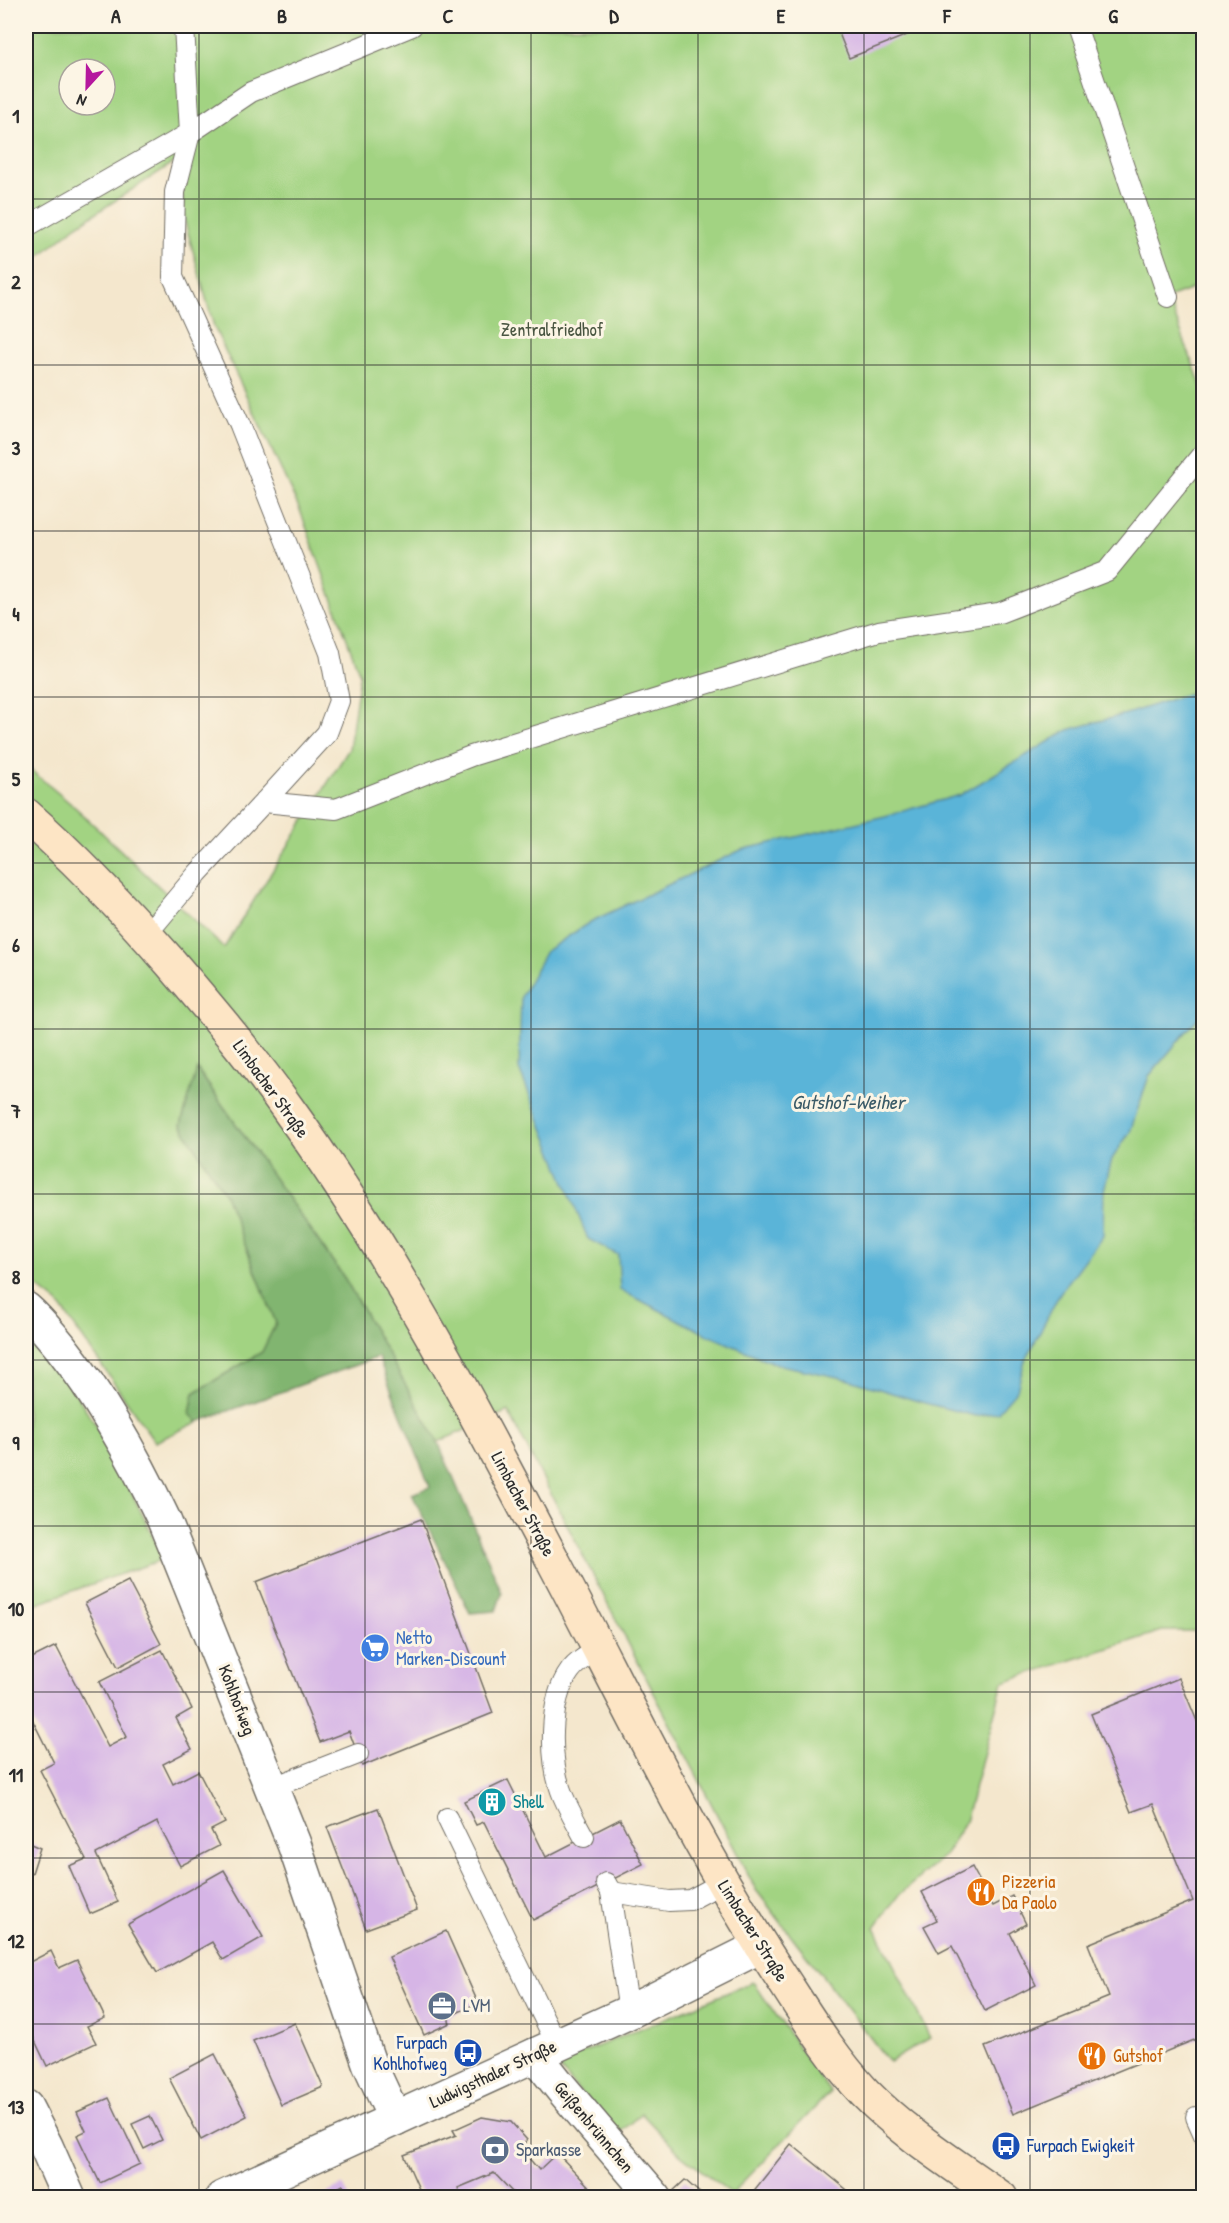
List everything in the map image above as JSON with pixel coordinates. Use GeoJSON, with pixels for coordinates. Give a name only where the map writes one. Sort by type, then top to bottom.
{"type":"FeatureCollection","features":[{"type":"Feature","properties":{"kind":"main road","name":"Limbacher Straße"},"geometry":{"type":"LineString","coordinates":[[26,815],[62,846],[146,935],[225,1026],[289,1110],[387,1260],[505,1469],[722,1883],[817,2032],[862,2090],[884,2111],[932,2149],[1001,2198]]}},
{"type":"Feature","properties":{"kind":"street","name":"Kohlhofweg"},"geometry":{"type":"LineString","coordinates":[[26,1309],[37,1317],[87,1380],[145,1480],[196,1595],[294,1844],[369,2063],[395,2119]]}},
{"type":"Feature","properties":{"kind":"street","name":"Ludwigsthaler Straße"},"geometry":{"type":"LineString","coordinates":[[222,2198],[629,2012],[761,1946]]}},
{"type":"Feature","properties":{"kind":"street","name":"Geißenbrünnchen"},"geometry":{"type":"LineString","coordinates":[[546,2050],[562,2089],[655,2198]]}},
{"type":"Feature","properties":{"kind":"street"},"geometry":{"type":"LineString","coordinates":[[26,2107],[69,2198]]}},
{"type":"Feature","properties":{"kind":"lane"},"geometry":{"type":"LineString","coordinates":[[146,935],[198,873],[327,733],[339,701],[330,653],[305,589],[240,425],[173,277],[175,192],[190,133],[184,26]]}},
{"type":"Feature","properties":{"kind":"lane"},"geometry":{"type":"LineString","coordinates":[[26,227],[190,133],[251,92],[412,26]]}},
{"type":"Feature","properties":{"kind":"lane"},"geometry":{"type":"LineString","coordinates":[[1076,26],[1168,297]]}},
{"type":"Feature","properties":{"kind":"lane"},"geometry":{"type":"LineString","coordinates":[[264,802],[336,809],[471,756],[879,631],[999,613],[1107,571],[1203,452]]}},
{"type":"Feature","properties":{"kind":"lane"},"geometry":{"type":"LineString","coordinates":[[584,1837],[563,1794],[553,1754],[555,1707],[564,1680],[571,1669],[584,1657],[599,1649]]}},
{"type":"Feature","properties":{"kind":"lane"},"geometry":{"type":"LineString","coordinates":[[271,1788],[358,1754]]}},
{"type":"Feature","properties":{"kind":"lane"},"geometry":{"type":"LineString","coordinates":[[447,1818],[546,2050]]}},
{"type":"Feature","properties":{"kind":"lane"},"geometry":{"type":"LineString","coordinates":[[629,2012],[608,1888],[669,1901],[680,1901],[690,1900],[722,1883]]}},
{"type":"Feature","properties":{"kind":"green space","name":"Zentralfriedhof"},"geometry":{"type":"Polygon","coordinates":[[[26,26],[1203,26],[1203,285],[1168,298],[1204,393],[1203,1631],[1162,1631],[1003,1682],[965,1822],[945,1855],[897,1897],[875,1927],[930,2038],[889,2062],[756,1890],[508,1411],[438,1442],[345,1279],[198,1070],[181,1125],[225,1194],[276,1323],[262,1352],[194,1393],[190,1413],[198,1422],[155,1442],[59,1304],[26,1278],[26,766],[77,809],[224,948],[349,749],[360,675],[300,510],[214,327],[185,222],[179,159],[76,226],[26,267],[26,26]]]}},
{"type":"Feature","properties":{"kind":"green space"},"geometry":{"type":"Polygon","coordinates":[[[197,1069],[345,1279],[438,1442],[502,1593],[496,1611],[470,1613],[412,1494],[430,1487],[378,1357],[198,1422],[190,1414],[194,1393],[262,1352],[276,1323],[225,1194],[181,1125],[197,1069]]]}},
{"type":"Feature","properties":{"kind":"green space"},"geometry":{"type":"Polygon","coordinates":[[[26,1324],[34,1330],[106,1440],[164,1559],[26,1607],[26,1324]]]}},
{"type":"Feature","properties":{"kind":"green space"},"geometry":{"type":"Polygon","coordinates":[[[753,1982],[830,2092],[732,2194],[680,2154],[641,2113],[618,2135],[555,2064],[753,1982]]]}},
{"type":"Feature","properties":{"kind":"water","name":"Gutshof-Weiher"},"geometry":{"type":"Polygon","coordinates":[[[1203,689],[1203,1012],[1149,1076],[1130,1132],[1112,1159],[1104,1190],[1103,1236],[1060,1293],[1024,1364],[1017,1390],[998,1412],[975,1416],[847,1379],[776,1364],[708,1335],[620,1290],[618,1255],[588,1239],[519,1069],[521,997],[546,951],[590,922],[741,850],[885,816],[960,795],[1068,730],[1203,689]]]}},
{"type":"Feature","properties":{"kind":"building"},"geometry":{"type":"Polygon","coordinates":[[[784,26],[805,26],[787,33],[784,26]]]}},
{"type":"Feature","properties":{"kind":"building"},"geometry":{"type":"Polygon","coordinates":[[[836,26],[930,26],[849,58],[836,26]]]}},
{"type":"Feature","properties":{"kind":"building","name":"Netto Marken-Discount"},"geometry":{"type":"Polygon","coordinates":[[[421,1519],[493,1713],[362,1766],[349,1731],[320,1742],[256,1582],[421,1519]]]}},
{"type":"Feature","properties":{"kind":"building"},"geometry":{"type":"Polygon","coordinates":[[[128,1581],[161,1644],[118,1667],[85,1603],[128,1581]]]}},
{"type":"Feature","properties":{"kind":"building"},"geometry":{"type":"Polygon","coordinates":[[[56,1646],[108,1747],[127,1737],[99,1682],[162,1650],[192,1709],[176,1718],[192,1749],[163,1764],[173,1784],[198,1771],[225,1823],[211,1830],[219,1846],[180,1866],[157,1822],[96,1854],[118,1902],[90,1914],[69,1866],[86,1859],[40,1770],[54,1763],[26,1707],[26,1661],[56,1646]]]}},
{"type":"Feature","properties":{"kind":"building"},"geometry":{"type":"Polygon","coordinates":[[[1179,1678],[1204,1738],[1204,2036],[1013,2114],[985,2047],[1109,1997],[1088,1944],[1193,1901],[1153,1804],[1131,1812],[1091,1714],[1179,1678]]]}},
{"type":"Feature","properties":{"kind":"building"},"geometry":{"type":"Polygon","coordinates":[[[508,1780],[546,1857],[620,1819],[643,1864],[533,1920],[484,1822],[476,1825],[464,1801],[508,1780]]]}},
{"type":"Feature","properties":{"kind":"building"},"geometry":{"type":"Polygon","coordinates":[[[378,1808],[417,1910],[366,1929],[327,1827],[378,1808]]]}},
{"type":"Feature","properties":{"kind":"building"},"geometry":{"type":"Polygon","coordinates":[[[26,1842],[40,1848],[32,1873],[26,1871],[26,1842]]]}},
{"type":"Feature","properties":{"kind":"building"},"geometry":{"type":"Polygon","coordinates":[[[972,1867],[993,1906],[1012,1896],[1026,1924],[1010,1933],[1036,1985],[985,2011],[952,1946],[939,1953],[924,1926],[937,1920],[922,1892],[972,1867]]]}},
{"type":"Feature","properties":{"kind":"building"},"geometry":{"type":"Polygon","coordinates":[[[224,1870],[263,1937],[223,1960],[212,1942],[157,1973],[128,1924],[224,1870]]]}},
{"type":"Feature","properties":{"kind":"building"},"geometry":{"type":"Polygon","coordinates":[[[446,1931],[478,2003],[448,2017],[450,2023],[424,2035],[389,1957],[446,1931]]]}},
{"type":"Feature","properties":{"kind":"building"},"geometry":{"type":"Polygon","coordinates":[[[51,1951],[59,1968],[77,1960],[105,2018],[87,2026],[96,2043],[47,2066],[26,2022],[26,1964],[51,1951]]]}},
{"type":"Feature","properties":{"kind":"building"},"geometry":{"type":"Polygon","coordinates":[[[295,2023],[323,2087],[281,2105],[253,2041],[295,2023]]]}},
{"type":"Feature","properties":{"kind":"building"},"geometry":{"type":"Polygon","coordinates":[[[215,2054],[247,2116],[201,2140],[169,2078],[215,2054]]]}},
{"type":"Feature","properties":{"kind":"building"},"geometry":{"type":"Polygon","coordinates":[[[109,2098],[140,2164],[100,2183],[77,2135],[86,2131],[77,2112],[109,2098]]]}},
{"type":"Feature","properties":{"kind":"building"},"geometry":{"type":"Polygon","coordinates":[[[150,2116],[162,2140],[144,2149],[132,2124],[150,2116]]]}},
{"type":"Feature","properties":{"kind":"building"},"geometry":{"type":"Polygon","coordinates":[[[482,2117],[511,2122],[527,2140],[520,2148],[539,2170],[557,2153],[600,2198],[512,2198],[515,2195],[494,2173],[458,2188],[462,2198],[423,2198],[404,2155],[456,2135],[453,2130],[482,2117]]]}},
{"type":"Feature","properties":{"kind":"building"},"geometry":{"type":"Polygon","coordinates":[[[791,2144],[846,2189],[856,2198],[748,2198],[791,2144]]]}},
{"type":"Feature","properties":{"kind":"building"},"geometry":{"type":"Polygon","coordinates":[[[685,2180],[701,2194],[698,2198],[676,2198],[671,2193],[685,2180]]]}},
{"type":"Feature","properties":{"kind":"building"},"geometry":{"type":"Polygon","coordinates":[[[343,2185],[350,2198],[318,2198],[343,2185]]]}},
{"type":"Feature","properties":{"kind":"place","name":"Netto Marken-Discount"},"geometry":{"type":"Point","coordinates":[375,1648]}},
{"type":"Feature","properties":{"kind":"place","name":"Shell"},"geometry":{"type":"Point","coordinates":[492,1802]}},
{"type":"Feature","properties":{"kind":"place","name":"Pizzeria Da Paolo"},"geometry":{"type":"Point","coordinates":[981,1892]}},
{"type":"Feature","properties":{"kind":"place","name":"LVM"},"geometry":{"type":"Point","coordinates":[442,2006]}},
{"type":"Feature","properties":{"kind":"place","name":"Furpach Kohlhofweg"},"geometry":{"type":"Point","coordinates":[468,2053]}},
{"type":"Feature","properties":{"kind":"place","name":"Gutshof"},"geometry":{"type":"Point","coordinates":[1092,2056]}},
{"type":"Feature","properties":{"kind":"place","name":"Furpach Ewigkeit"},"geometry":{"type":"Point","coordinates":[1006,2146]}},
{"type":"Feature","properties":{"kind":"place","name":"Sparkasse"},"geometry":{"type":"Point","coordinates":[495,2150]}}]}
